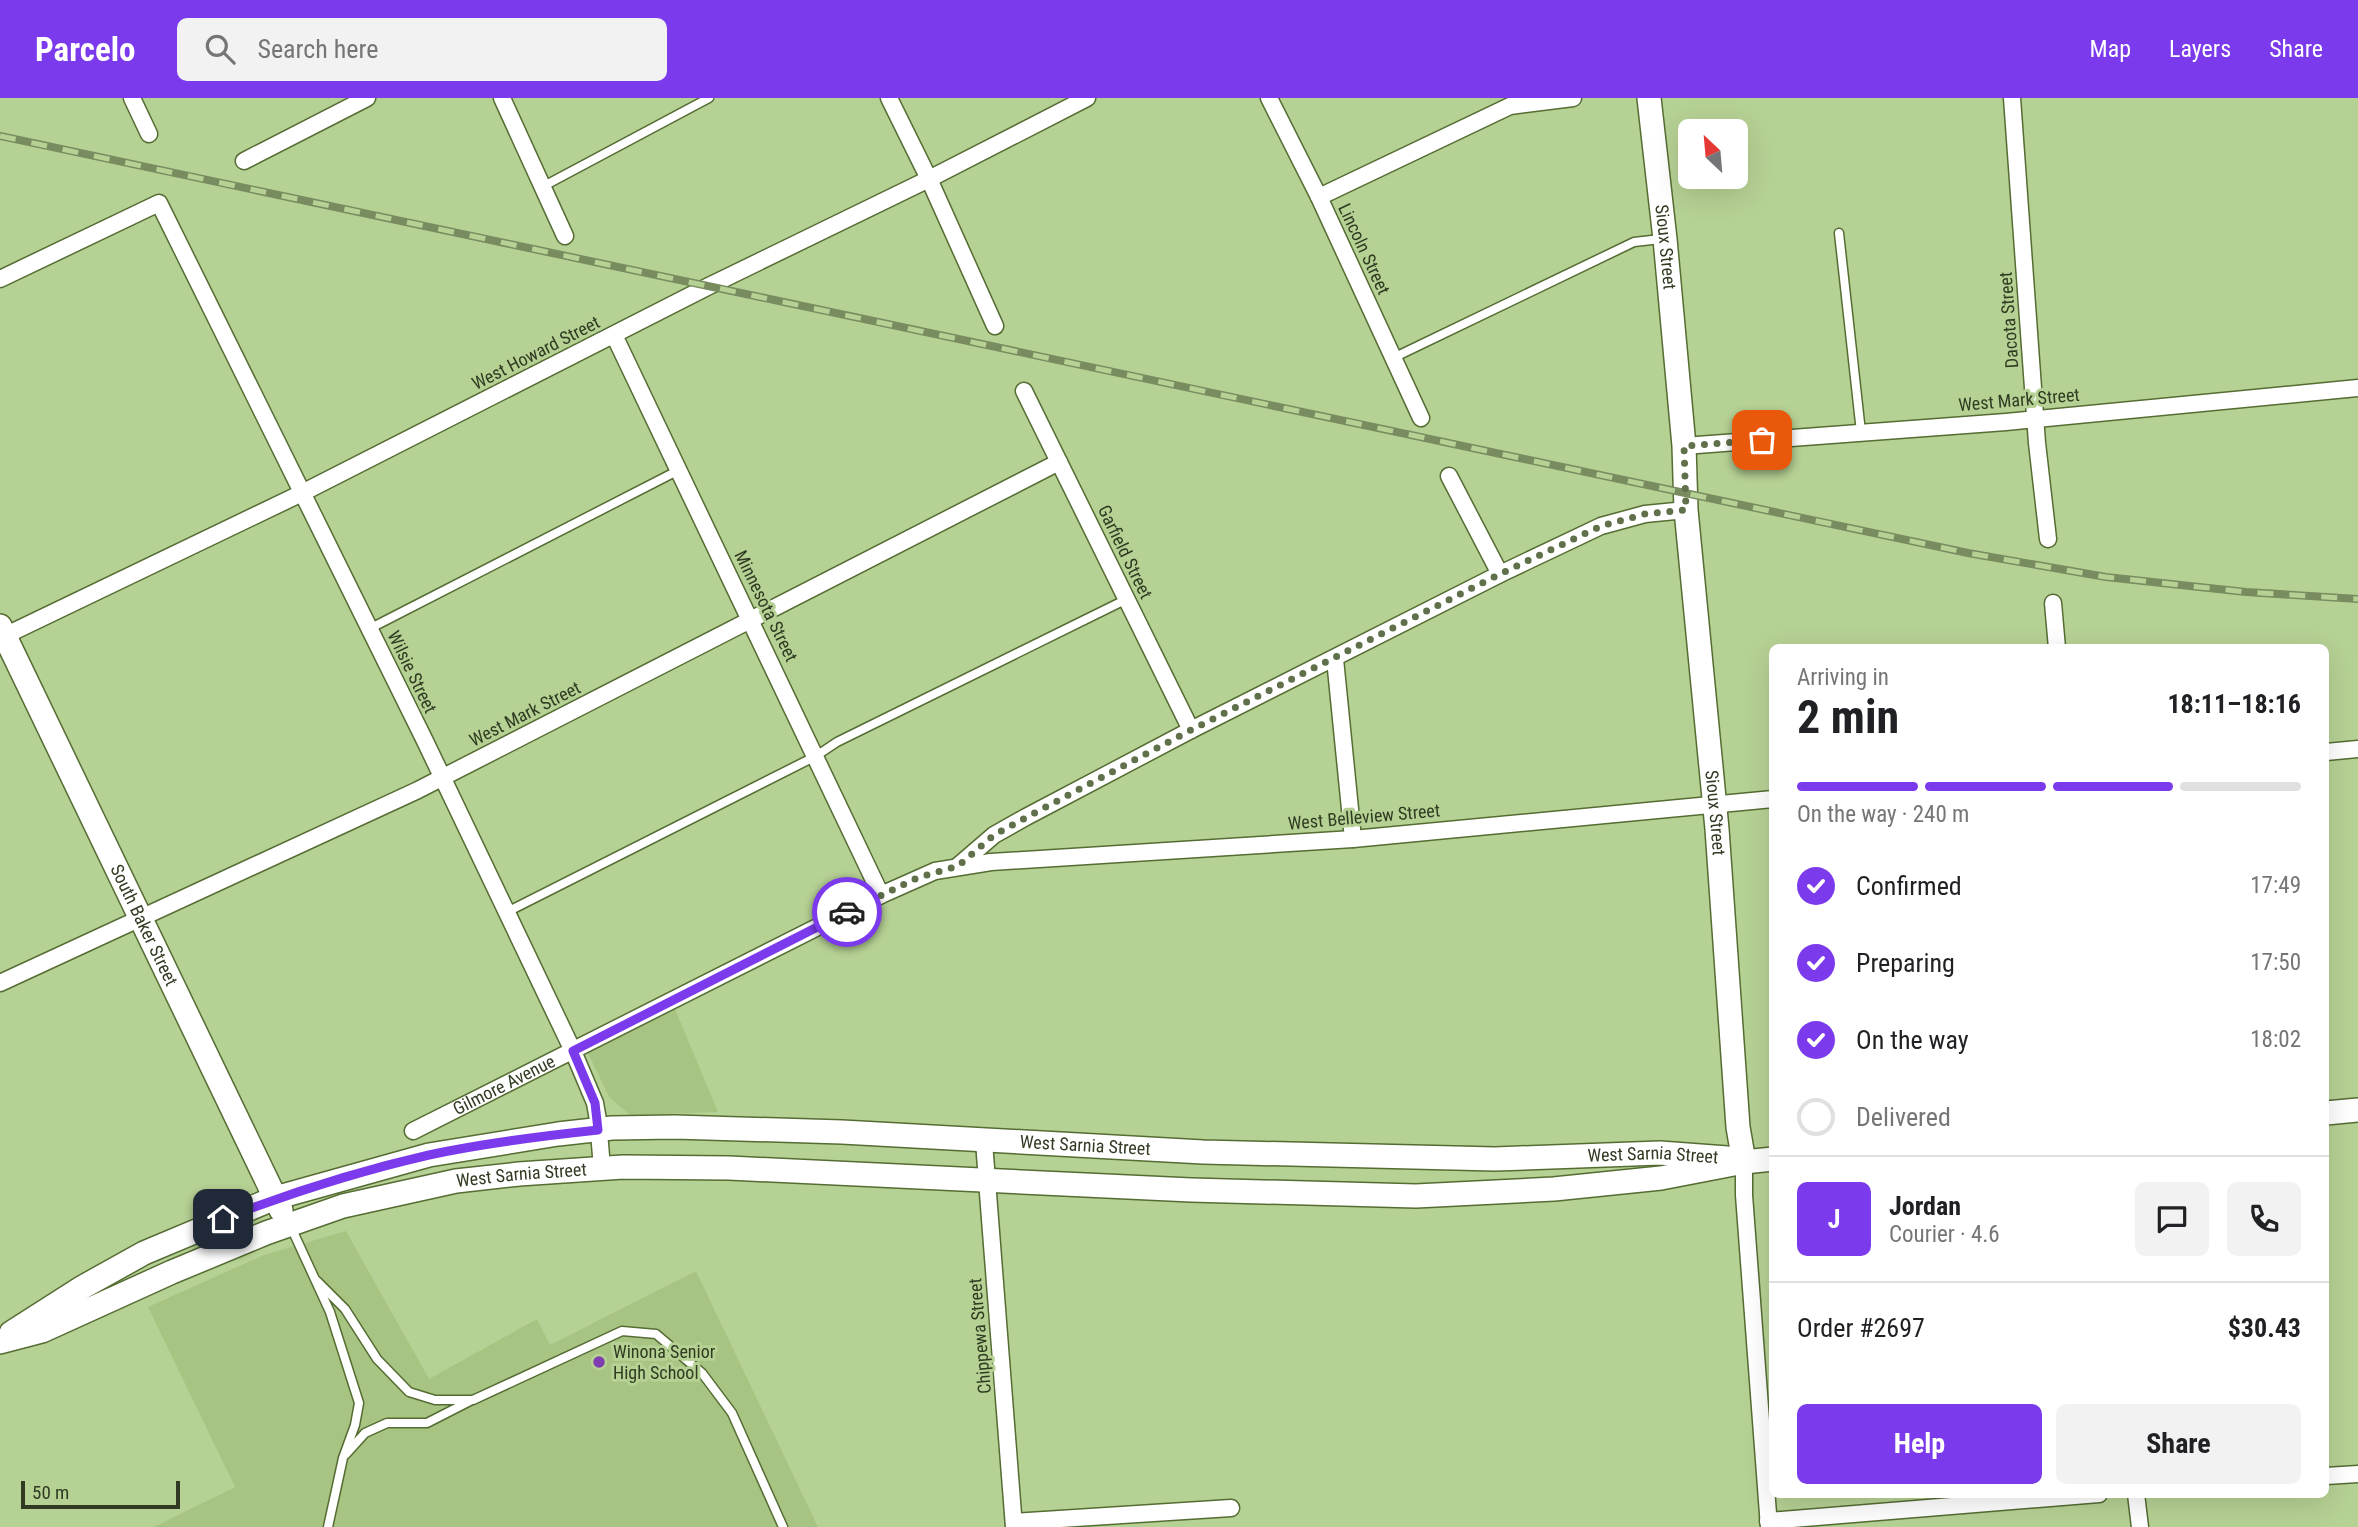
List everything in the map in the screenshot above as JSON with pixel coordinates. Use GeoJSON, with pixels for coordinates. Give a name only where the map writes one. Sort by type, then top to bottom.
{"type":"FeatureCollection","features":[{"type":"Feature","properties":{"kind":"street"},"geometry":{"type":"LineString","coordinates":[[132,98],[149,134]]}},
{"type":"Feature","properties":{"kind":"street"},"geometry":{"type":"LineString","coordinates":[[244,161],[366,98]]}},
{"type":"Feature","properties":{"kind":"street"},"geometry":{"type":"LineString","coordinates":[[502,98],[565,236]]}},
{"type":"Feature","properties":{"kind":"street"},"geometry":{"type":"LineString","coordinates":[[889,98],[929,179],[995,326]]}},
{"type":"Feature","properties":{"kind":"street","name":"West Howard Street"},"geometry":{"type":"LineString","coordinates":[[1,634],[302,493],[1087,98]]}},
{"type":"Feature","properties":{"kind":"street","name":"Lincoln Street"},"geometry":{"type":"LineString","coordinates":[[1269,98],[1319,197],[1422,418]]}},
{"type":"Feature","properties":{"kind":"street"},"geometry":{"type":"LineString","coordinates":[[1319,197],[1510,106],[1573,98]]}},
{"type":"Feature","properties":{"kind":"street","name":"Sioux Street"},"geometry":{"type":"LineString","coordinates":[[1649,98],[1684,446],[1686,510],[1714,804],[1738,1127],[1744,1161],[1744,1195],[1769,1524]]}},
{"type":"Feature","properties":{"kind":"street","name":"Dacota Street"},"geometry":{"type":"LineString","coordinates":[[2012,98],[2035,419],[2048,539]]}},
{"type":"Feature","properties":{"kind":"street","name":"Wilsie Street"},"geometry":{"type":"LineString","coordinates":[[0,279],[159,204],[443,777],[573,1051],[595,1103],[602,1168]]}},
{"type":"Feature","properties":{"kind":"street","name":"Minnesota Street"},"geometry":{"type":"LineString","coordinates":[[614,335],[881,895]]}},
{"type":"Feature","properties":{"kind":"street","name":"West Mark Street"},"geometry":{"type":"LineString","coordinates":[[1684,446],[2035,419],[2358,388]]}},
{"type":"Feature","properties":{"kind":"street","name":"Garfield Street"},"geometry":{"type":"LineString","coordinates":[[1024,391],[1191,730]]}},
{"type":"Feature","properties":{"kind":"street","name":"West Mark Street"},"geometry":{"type":"LineString","coordinates":[[0,983],[443,777],[1059,461]]}},
{"type":"Feature","properties":{"kind":"street"},"geometry":{"type":"LineString","coordinates":[[1449,476],[1500,574]]}},
{"type":"Feature","properties":{"kind":"street","name":"Gilmore Avenue"},"geometry":{"type":"LineString","coordinates":[[413,1130],[881,895],[917,878],[958,866],[994,835],[1191,730],[1500,574],[1601,526],[1645,514],[1686,510]]}},
{"type":"Feature","properties":{"kind":"street"},"geometry":{"type":"LineString","coordinates":[[2053,603],[2057,644]]}},
{"type":"Feature","properties":{"kind":"street","name":"South Baker Street"},"geometry":{"type":"LineString","coordinates":[[1,634],[290,1225]]}},
{"type":"Feature","properties":{"kind":"street"},"geometry":{"type":"LineString","coordinates":[[1335,659],[1353,839]]}},
{"type":"Feature","properties":{"kind":"street"},"geometry":{"type":"LineString","coordinates":[[2329,752],[2358,749]]}},
{"type":"Feature","properties":{"kind":"street","name":"West Belleview Street"},"geometry":{"type":"LineString","coordinates":[[958,866],[1353,839],[1769,799]]}},
{"type":"Feature","properties":{"kind":"street"},"geometry":{"type":"LineString","coordinates":[[2329,1113],[2358,1110]]}},
{"type":"Feature","properties":{"kind":"street","name":"West Sarnia Street"},"geometry":{"type":"LineString","coordinates":[[275,1199],[429,1155],[544,1136],[598,1130],[675,1127],[842,1132],[984,1142],[1203,1152],[1495,1159],[1660,1153],[1715,1156],[1744,1161]]}},
{"type":"Feature","properties":{"kind":"street","name":"Chippewa Street"},"geometry":{"type":"LineString","coordinates":[[984,1142],[1014,1524]]}},
{"type":"Feature","properties":{"kind":"street","name":"West Sarnia Street"},"geometry":{"type":"LineString","coordinates":[[290,1225],[343,1206],[456,1181],[602,1168],[742,1168],[1191,1190],[1416,1196],[1554,1189],[1661,1178],[1744,1161],[1769,1159]]}},
{"type":"Feature","properties":{"kind":"street"},"geometry":{"type":"LineString","coordinates":[[0,1341],[83,1287],[144,1253],[275,1199]]}},
{"type":"Feature","properties":{"kind":"street"},"geometry":{"type":"LineString","coordinates":[[0,1341],[42,1331],[172,1272],[290,1225]]}},
{"type":"Feature","properties":{"kind":"street"},"geometry":{"type":"LineString","coordinates":[[2329,1476],[2358,1474]]}},
{"type":"Feature","properties":{"kind":"street"},"geometry":{"type":"LineString","coordinates":[[1769,1524],[2055,1498]]}},
{"type":"Feature","properties":{"kind":"street"},"geometry":{"type":"LineString","coordinates":[[2136,1498],[2140,1527]]}},
{"type":"Feature","properties":{"kind":"street"},"geometry":{"type":"LineString","coordinates":[[1014,1524],[1124,1521],[1231,1508]]}},
{"type":"Feature","properties":{"kind":"lane"},"geometry":{"type":"LineString","coordinates":[[542,187],[709,98]]}},
{"type":"Feature","properties":{"kind":"lane"},"geometry":{"type":"LineString","coordinates":[[1839,233],[1861,432]]}},
{"type":"Feature","properties":{"kind":"lane"},"geometry":{"type":"LineString","coordinates":[[1393,358],[1634,242],[1665,239]]}},
{"type":"Feature","properties":{"kind":"lane"},"geometry":{"type":"LineString","coordinates":[[369,629],[679,470]]}},
{"type":"Feature","properties":{"kind":"lane"},"geometry":{"type":"LineString","coordinates":[[507,912],[816,756],[837,742],[1127,599]]}},
{"type":"Feature","properties":{"kind":"lane"},"geometry":{"type":"LineString","coordinates":[[290,1225],[338,1333],[359,1403],[355,1425],[343,1458],[328,1527]]}},
{"type":"Feature","properties":{"kind":"lane"},"geometry":{"type":"LineString","coordinates":[[317,1281],[345,1309],[377,1359],[409,1392],[435,1400],[473,1400]]}},
{"type":"Feature","properties":{"kind":"lane"},"geometry":{"type":"LineString","coordinates":[[343,1458],[365,1433],[387,1423],[427,1423],[621,1331],[656,1334],[702,1373],[732,1413],[783,1527]]}},
{"type":"Feature","properties":{"kind":"shaded area"},"geometry":{"type":"Polygon","coordinates":[[[675,1009],[718,1112],[630,1115],[609,1097],[588,1053],[675,1009]]]}},
{"type":"Feature","properties":{"kind":"shaded area","name":"Winona Senior High School"},"geometry":{"type":"Polygon","coordinates":[[[346,1231],[429,1379],[537,1319],[550,1345],[696,1271],[818,1527],[154,1527],[235,1487],[148,1307],[264,1255],[346,1231]]]}},
{"type":"Feature","properties":{"kind":"railway"},"geometry":{"type":"LineString","coordinates":[[0,136],[1968,553],[2106,577],[2246,592],[2358,599]]}},
{"type":"Feature","properties":{"kind":"way so far"},"geometry":{"type":"LineString","coordinates":[[847,912],[917,878],[958,866],[994,835],[1027,817],[1191,730],[1500,574],[1601,526],[1645,514],[1686,510],[1684,446],[1762,440]]}},
{"type":"Feature","properties":{"kind":"place","name":"Winona Senior High School"},"geometry":{"type":"Point","coordinates":[599,1362]}},
{"type":"Feature","properties":{"kind":"route"},"geometry":{"type":"LineString","coordinates":[[223,1219],[341,1178],[429,1155],[598,1130],[595,1103],[573,1051],[847,912]]}}]}
